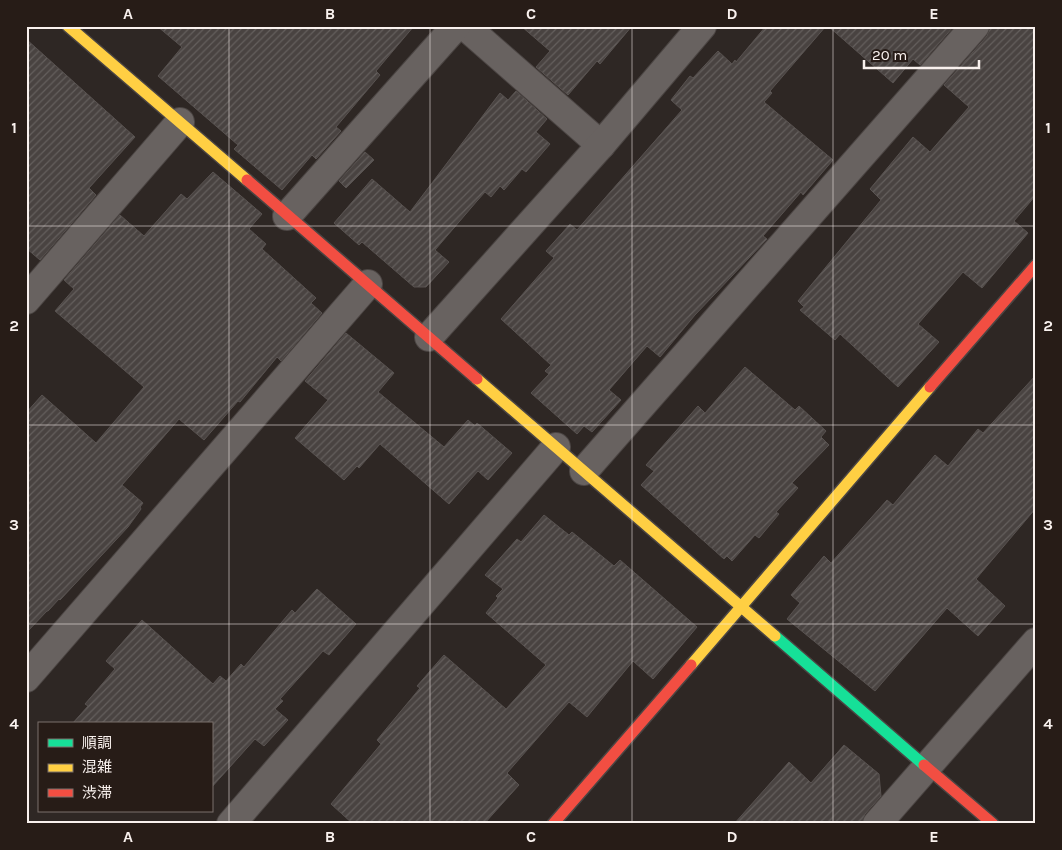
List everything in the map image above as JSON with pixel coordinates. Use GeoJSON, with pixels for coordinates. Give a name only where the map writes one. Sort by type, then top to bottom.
{"type":"FeatureCollection","features":[{"type":"Feature","properties":{"kind":"street"},"geometry":{"type":"LineString","coordinates":[[68,26],[993,824]]}},
{"type":"Feature","properties":{"kind":"street"},"geometry":{"type":"LineString","coordinates":[[287,216],[456,26]]}},
{"type":"Feature","properties":{"kind":"street"},"geometry":{"type":"LineString","coordinates":[[465,26],[601,145]]}},
{"type":"Feature","properties":{"kind":"street"},"geometry":{"type":"LineString","coordinates":[[429,337],[601,145],[702,26]]}},
{"type":"Feature","properties":{"kind":"street"},"geometry":{"type":"LineString","coordinates":[[584,471],[975,26]]}},
{"type":"Feature","properties":{"kind":"street"},"geometry":{"type":"LineString","coordinates":[[26,300],[180,122]]}},
{"type":"Feature","properties":{"kind":"street"},"geometry":{"type":"LineString","coordinates":[[553,824],[1036,264]]}},
{"type":"Feature","properties":{"kind":"street"},"geometry":{"type":"LineString","coordinates":[[26,678],[368,284]]}},
{"type":"Feature","properties":{"kind":"street"},"geometry":{"type":"LineString","coordinates":[[231,824],[556,446]]}},
{"type":"Feature","properties":{"kind":"street"},"geometry":{"type":"LineString","coordinates":[[877,824],[1036,642]]}},
{"type":"Feature","properties":{"kind":"building"},"geometry":{"type":"Polygon","coordinates":[[[157,26],[414,26],[376,71],[380,75],[336,127],[341,131],[316,159],[312,155],[282,190],[234,149],[238,145],[158,76],[182,47],[157,26]]]}},
{"type":"Feature","properties":{"kind":"building"},"geometry":{"type":"Polygon","coordinates":[[[521,26],[632,26],[600,64],[597,61],[568,95],[536,67],[550,51],[521,26]]]}},
{"type":"Feature","properties":{"kind":"building"},"geometry":{"type":"Polygon","coordinates":[[[766,26],[826,26],[770,91],[772,93],[764,102],[833,160],[803,195],[801,192],[763,236],[767,239],[695,315],[660,357],[647,346],[609,390],[621,400],[592,432],[584,426],[577,434],[531,393],[549,374],[545,371],[551,365],[501,319],[554,258],[546,251],[570,224],[577,230],[682,110],[671,100],[690,76],[693,78],[718,51],[732,64],[735,60],[736,62],[766,26]]]}},
{"type":"Feature","properties":{"kind":"building"},"geometry":{"type":"Polygon","coordinates":[[[828,26],[954,26],[920,65],[913,59],[893,83],[828,26]]]}},
{"type":"Feature","properties":{"kind":"building"},"geometry":{"type":"Polygon","coordinates":[[[990,26],[1036,26],[1036,195],[1014,221],[1028,233],[982,288],[963,272],[918,324],[939,342],[898,387],[840,334],[835,340],[800,310],[804,307],[798,301],[881,200],[870,189],[913,137],[930,152],[969,107],[944,85],[987,36],[990,26]]]}},
{"type":"Feature","properties":{"kind":"building"},"geometry":{"type":"Polygon","coordinates":[[[26,39],[135,137],[89,188],[96,195],[40,260],[26,248],[26,39]]]}},
{"type":"Feature","properties":{"kind":"building"},"geometry":{"type":"Polygon","coordinates":[[[516,91],[547,119],[536,132],[550,144],[526,172],[522,169],[504,190],[500,186],[491,197],[485,192],[477,201],[435,250],[449,262],[426,287],[414,287],[362,242],[359,245],[334,223],[372,179],[410,212],[500,93],[508,100],[516,91]]]}},
{"type":"Feature","properties":{"kind":"building"},"geometry":{"type":"Polygon","coordinates":[[[365,152],[374,160],[346,188],[339,181],[365,152]]]}},
{"type":"Feature","properties":{"kind":"building"},"geometry":{"type":"Polygon","coordinates":[[[213,172],[262,214],[249,229],[266,244],[262,249],[316,298],[311,303],[322,313],[281,361],[277,357],[240,402],[238,401],[204,440],[179,419],[122,485],[143,503],[140,507],[141,509],[128,527],[60,600],[26,633],[26,413],[42,395],[96,443],[144,387],[55,311],[74,289],[64,280],[120,215],[144,236],[181,194],[187,199],[213,172]]]}},
{"type":"Feature","properties":{"kind":"building"},"geometry":{"type":"Polygon","coordinates":[[[346,333],[394,373],[378,392],[444,447],[468,420],[475,426],[477,423],[512,453],[488,480],[478,471],[449,504],[380,444],[359,468],[357,466],[344,480],[295,438],[328,400],[305,381],[346,333]]]}},
{"type":"Feature","properties":{"kind":"building"},"geometry":{"type":"Polygon","coordinates":[[[745,367],[795,410],[799,406],[826,431],[821,437],[829,445],[792,483],[798,488],[776,512],[779,514],[759,538],[755,535],[732,561],[727,556],[724,559],[641,485],[654,471],[646,465],[698,406],[705,413],[745,367]]]}},
{"type":"Feature","properties":{"kind":"building"},"geometry":{"type":"Polygon","coordinates":[[[1036,375],[1036,508],[976,579],[1005,606],[978,636],[947,608],[875,691],[787,619],[800,603],[791,595],[824,556],[831,563],[887,500],[893,505],[935,455],[948,466],[978,429],[983,433],[1036,375]]]}},
{"type":"Feature","properties":{"kind":"building"},"geometry":{"type":"Polygon","coordinates":[[[544,515],[569,535],[572,532],[614,566],[620,560],[697,627],[653,679],[633,661],[587,717],[569,702],[507,773],[519,785],[484,824],[353,824],[331,804],[381,744],[377,740],[420,688],[417,686],[444,655],[506,709],[546,665],[486,613],[498,598],[496,596],[503,589],[485,575],[517,539],[521,542],[544,515]]]}},
{"type":"Feature","properties":{"kind":"building"},"geometry":{"type":"Polygon","coordinates":[[[317,589],[356,624],[329,655],[323,651],[280,699],[283,701],[275,709],[288,720],[264,746],[255,739],[212,787],[212,722],[74,722],[88,706],[85,704],[115,669],[106,661],[142,620],[213,684],[220,676],[226,681],[241,664],[244,667],[292,610],[295,613],[317,589]]]}},
{"type":"Feature","properties":{"kind":"building"},"geometry":{"type":"Polygon","coordinates":[[[844,745],[879,774],[881,796],[865,814],[862,824],[734,824],[789,762],[811,783],[844,745]]]}},
{"type":"Feature","properties":{"kind":"traffic: fast"},"geometry":{"type":"LineString","coordinates":[[775,636],[924,765]]}},
{"type":"Feature","properties":{"kind":"traffic: slow"},"geometry":{"type":"LineString","coordinates":[[68,26],[247,180]]}},
{"type":"Feature","properties":{"kind":"traffic: slow"},"geometry":{"type":"LineString","coordinates":[[477,379],[775,636]]}},
{"type":"Feature","properties":{"kind":"traffic: slow"},"geometry":{"type":"LineString","coordinates":[[691,665],[930,387]]}},
{"type":"Feature","properties":{"kind":"traffic: jam"},"geometry":{"type":"LineString","coordinates":[[247,180],[477,379]]}},
{"type":"Feature","properties":{"kind":"traffic: jam"},"geometry":{"type":"LineString","coordinates":[[930,387],[1036,265]]}},
{"type":"Feature","properties":{"kind":"traffic: jam"},"geometry":{"type":"LineString","coordinates":[[553,824],[691,665]]}},
{"type":"Feature","properties":{"kind":"traffic: jam"},"geometry":{"type":"LineString","coordinates":[[924,765],[993,824]]}}]}
